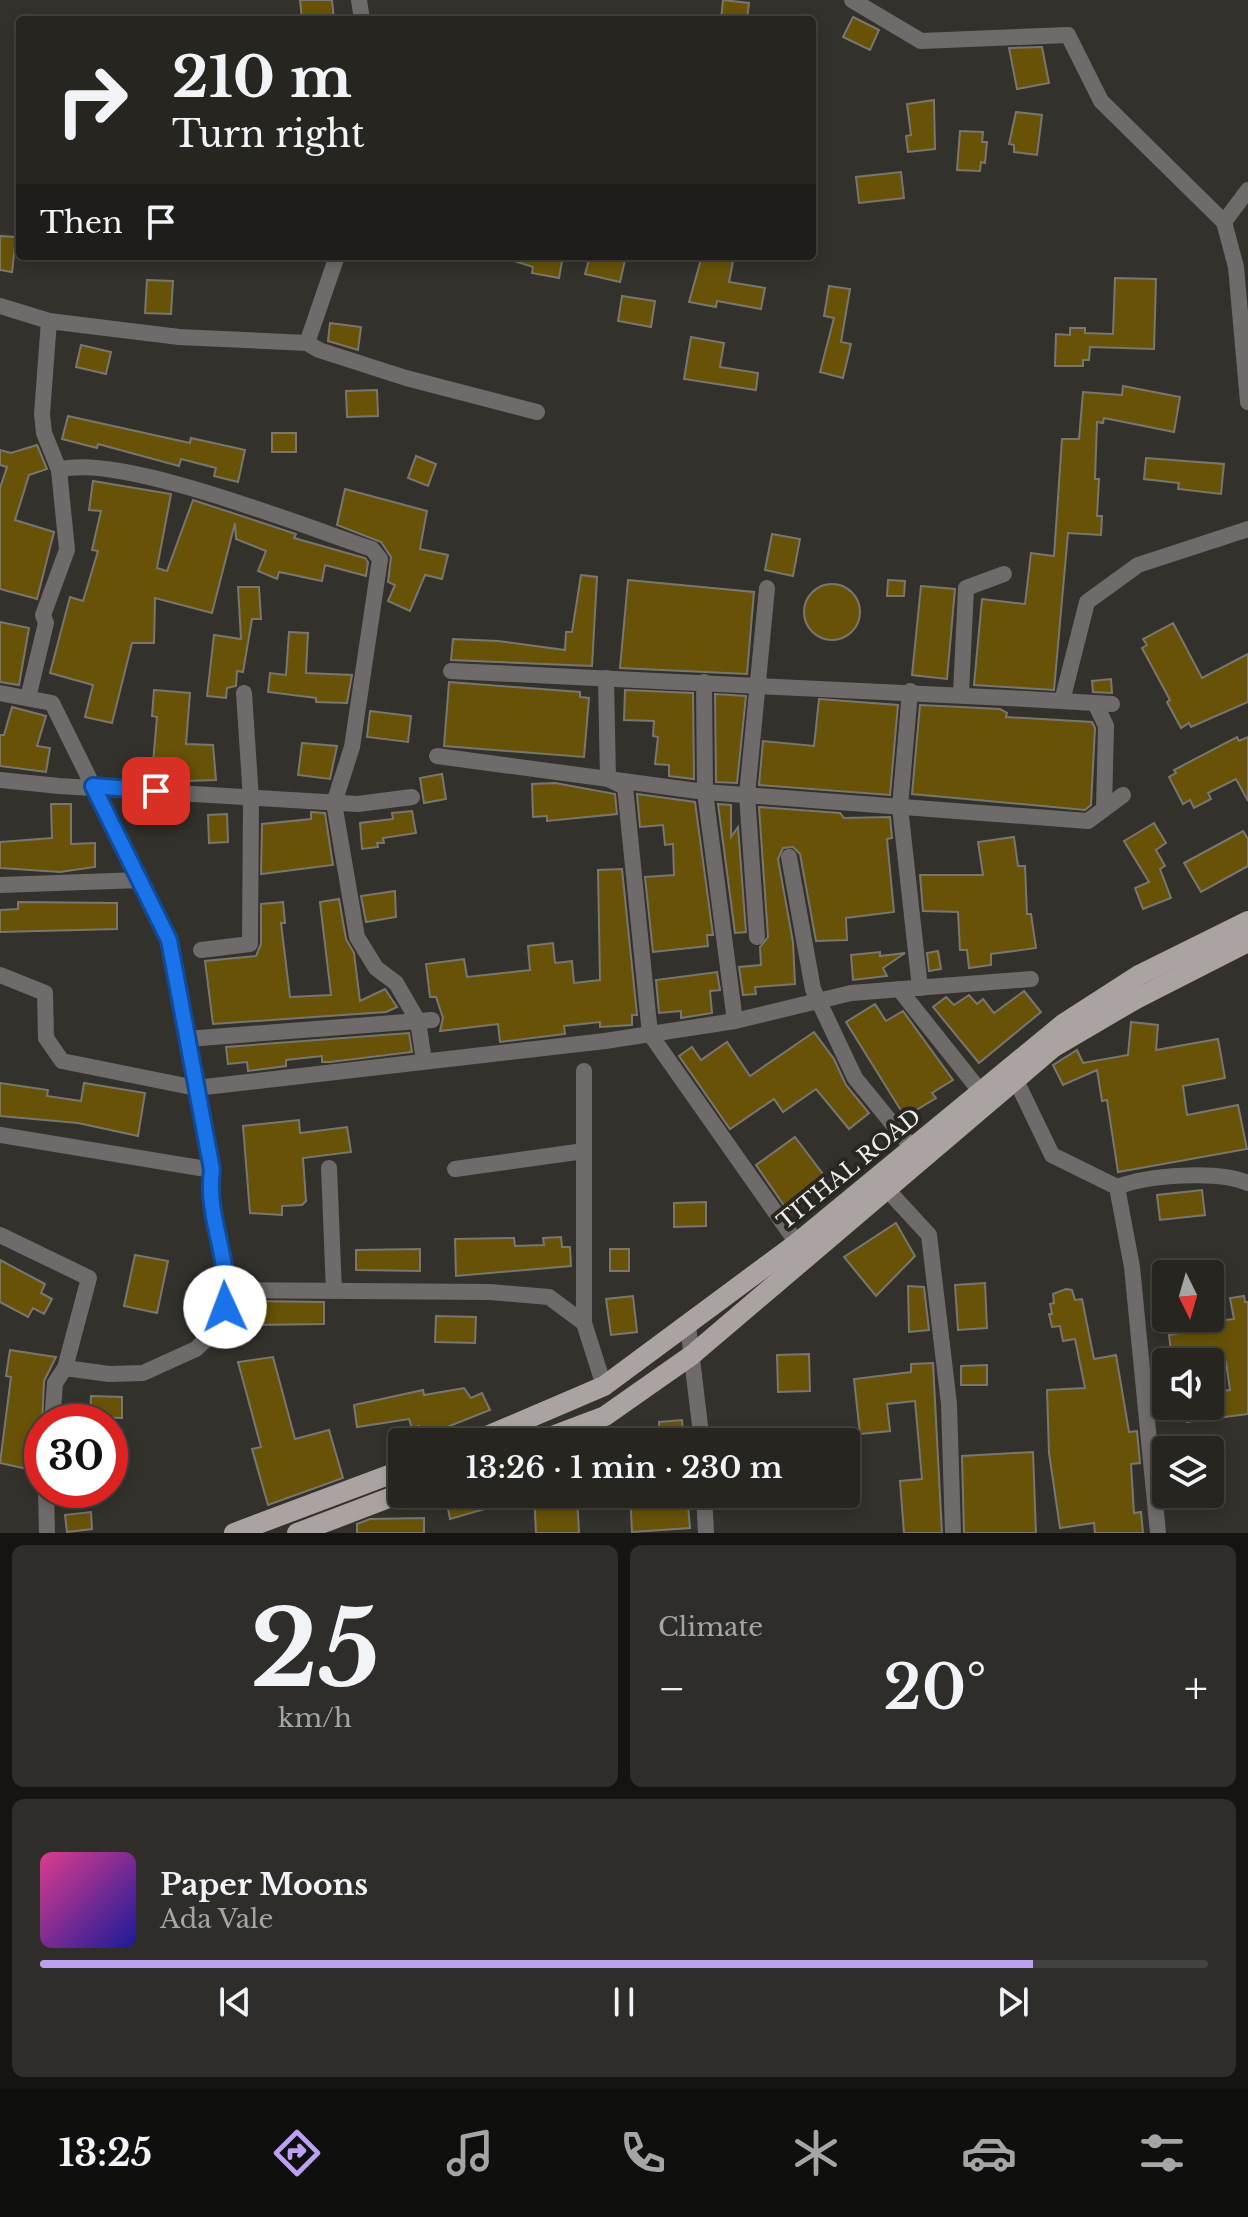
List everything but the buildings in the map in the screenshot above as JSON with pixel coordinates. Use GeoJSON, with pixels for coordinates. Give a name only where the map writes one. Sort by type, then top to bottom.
{"type":"FeatureCollection","features":[{"type":"Feature","properties":{"kind":"main road","name":"TITHAL ROAD"},"geometry":{"type":"LineString","coordinates":[[506,1428],[604,1386],[882,1184],[913,1149],[980,1091],[1012,1073],[1063,1024],[1139,975],[1248,921]]}},
{"type":"Feature","properties":{"kind":"main road"},"geometry":{"type":"LineString","coordinates":[[573,1428],[605,1416],[692,1355],[882,1184],[1012,1073],[1136,999],[1248,942]]}},
{"type":"Feature","properties":{"kind":"main road"},"geometry":{"type":"LineString","coordinates":[[234,1533],[388,1475]]}},
{"type":"Feature","properties":{"kind":"main road"},"geometry":{"type":"LineString","coordinates":[[297,1533],[388,1498]]}},
{"type":"Feature","properties":{"kind":"street"},"geometry":{"type":"LineString","coordinates":[[852,0],[921,41],[1068,35],[1101,101],[1224,222],[1236,267],[1248,402]]}},
{"type":"Feature","properties":{"kind":"street"},"geometry":{"type":"LineString","coordinates":[[1224,222],[1248,190]]}},
{"type":"Feature","properties":{"kind":"street"},"geometry":{"type":"LineString","coordinates":[[307,343],[336,260]]}},
{"type":"Feature","properties":{"kind":"street"},"geometry":{"type":"LineString","coordinates":[[0,306],[49,321],[179,337],[307,343],[319,350],[406,378],[537,412]]}},
{"type":"Feature","properties":{"kind":"street"},"geometry":{"type":"LineString","coordinates":[[28,698],[46,623],[43,615],[67,550],[59,470],[44,433],[42,414],[49,321]]}},
{"type":"Feature","properties":{"kind":"street"},"geometry":{"type":"LineString","coordinates":[[59,470],[78,464],[180,485],[372,549],[380,559],[352,747],[334,803],[357,937],[376,968],[396,983],[425,1020],[424,1061]]}},
{"type":"Feature","properties":{"kind":"street"},"geometry":{"type":"LineString","coordinates":[[1062,701],[1087,602],[1138,565],[1248,529]]}},
{"type":"Feature","properties":{"kind":"street"},"geometry":{"type":"LineString","coordinates":[[961,694],[966,588],[1004,574]]}},
{"type":"Feature","properties":{"kind":"street"},"geometry":{"type":"LineString","coordinates":[[757,937],[747,795],[767,588]]}},
{"type":"Feature","properties":{"kind":"street"},"geometry":{"type":"LineString","coordinates":[[451,671],[757,687],[910,691],[1103,704],[1106,726],[1104,809]]}},
{"type":"Feature","properties":{"kind":"street"},"geometry":{"type":"LineString","coordinates":[[606,678],[608,779]]}},
{"type":"Feature","properties":{"kind":"street"},"geometry":{"type":"LineString","coordinates":[[704,682],[705,792],[735,1021]]}},
{"type":"Feature","properties":{"kind":"street"},"geometry":{"type":"LineString","coordinates":[[910,691],[900,807],[920,988]]}},
{"type":"Feature","properties":{"kind":"street"},"geometry":{"type":"LineString","coordinates":[[0,693],[52,703],[169,940],[212,1170],[209,1189],[227,1290],[222,1324],[196,1349],[143,1373],[109,1374],[65,1368]]}},
{"type":"Feature","properties":{"kind":"street"},"geometry":{"type":"LineString","coordinates":[[201,950],[250,944],[251,799],[244,693]]}},
{"type":"Feature","properties":{"kind":"street"},"geometry":{"type":"LineString","coordinates":[[437,756],[705,792],[1088,821],[1123,795]]}},
{"type":"Feature","properties":{"kind":"street"},"geometry":{"type":"LineString","coordinates":[[608,779],[625,787],[650,1034],[797,1243]]}},
{"type":"Feature","properties":{"kind":"street"},"geometry":{"type":"LineString","coordinates":[[0,780],[358,804],[412,797]]}},
{"type":"Feature","properties":{"kind":"street"},"geometry":{"type":"LineString","coordinates":[[789,857],[813,989],[821,1000],[855,1078],[913,1149]]}},
{"type":"Feature","properties":{"kind":"street"},"geometry":{"type":"LineString","coordinates":[[0,885],[140,880]]}},
{"type":"Feature","properties":{"kind":"street"},"geometry":{"type":"LineString","coordinates":[[0,975],[45,993],[46,1038],[62,1061],[196,1088],[650,1034],[735,1021],[851,993],[1031,979]]}},
{"type":"Feature","properties":{"kind":"street"},"geometry":{"type":"LineString","coordinates":[[899,989],[980,1091]]}},
{"type":"Feature","properties":{"kind":"street"},"geometry":{"type":"LineString","coordinates":[[187,1039],[425,1020]]}},
{"type":"Feature","properties":{"kind":"street"},"geometry":{"type":"LineString","coordinates":[[584,1071],[584,1323],[604,1386]]}},
{"type":"Feature","properties":{"kind":"street"},"geometry":{"type":"LineString","coordinates":[[1012,1073],[1052,1155],[1117,1187],[1132,1181],[1188,1176],[1236,1178],[1248,1183]]}},
{"type":"Feature","properties":{"kind":"street"},"geometry":{"type":"LineString","coordinates":[[0,1135],[212,1170]]}},
{"type":"Feature","properties":{"kind":"street"},"geometry":{"type":"LineString","coordinates":[[455,1169],[584,1151]]}},
{"type":"Feature","properties":{"kind":"street"},"geometry":{"type":"LineString","coordinates":[[329,1168],[334,1291]]}},
{"type":"Feature","properties":{"kind":"street"},"geometry":{"type":"LineString","coordinates":[[882,1184],[929,1235],[949,1404],[953,1533]]}},
{"type":"Feature","properties":{"kind":"street"},"geometry":{"type":"LineString","coordinates":[[1117,1187],[1132,1267],[1158,1533]]}},
{"type":"Feature","properties":{"kind":"street"},"geometry":{"type":"LineString","coordinates":[[0,1235],[89,1278],[65,1368],[55,1383],[53,1404]]}},
{"type":"Feature","properties":{"kind":"street"},"geometry":{"type":"LineString","coordinates":[[227,1290],[490,1292],[549,1297],[584,1323]]}},
{"type":"Feature","properties":{"kind":"street"},"geometry":{"type":"LineString","coordinates":[[688,1326],[700,1428]]}},
{"type":"Feature","properties":{"kind":"street"},"geometry":{"type":"LineString","coordinates":[[46,1508],[47,1533]]}},
{"type":"Feature","properties":{"kind":"street"},"geometry":{"type":"LineString","coordinates":[[705,1508],[706,1533]]}},
{"type":"Feature","properties":{"kind":"route"},"geometry":{"type":"LineString","coordinates":[[156,791],[93,786],[169,940],[212,1170],[209,1189],[227,1290],[225,1307]]}}]}
